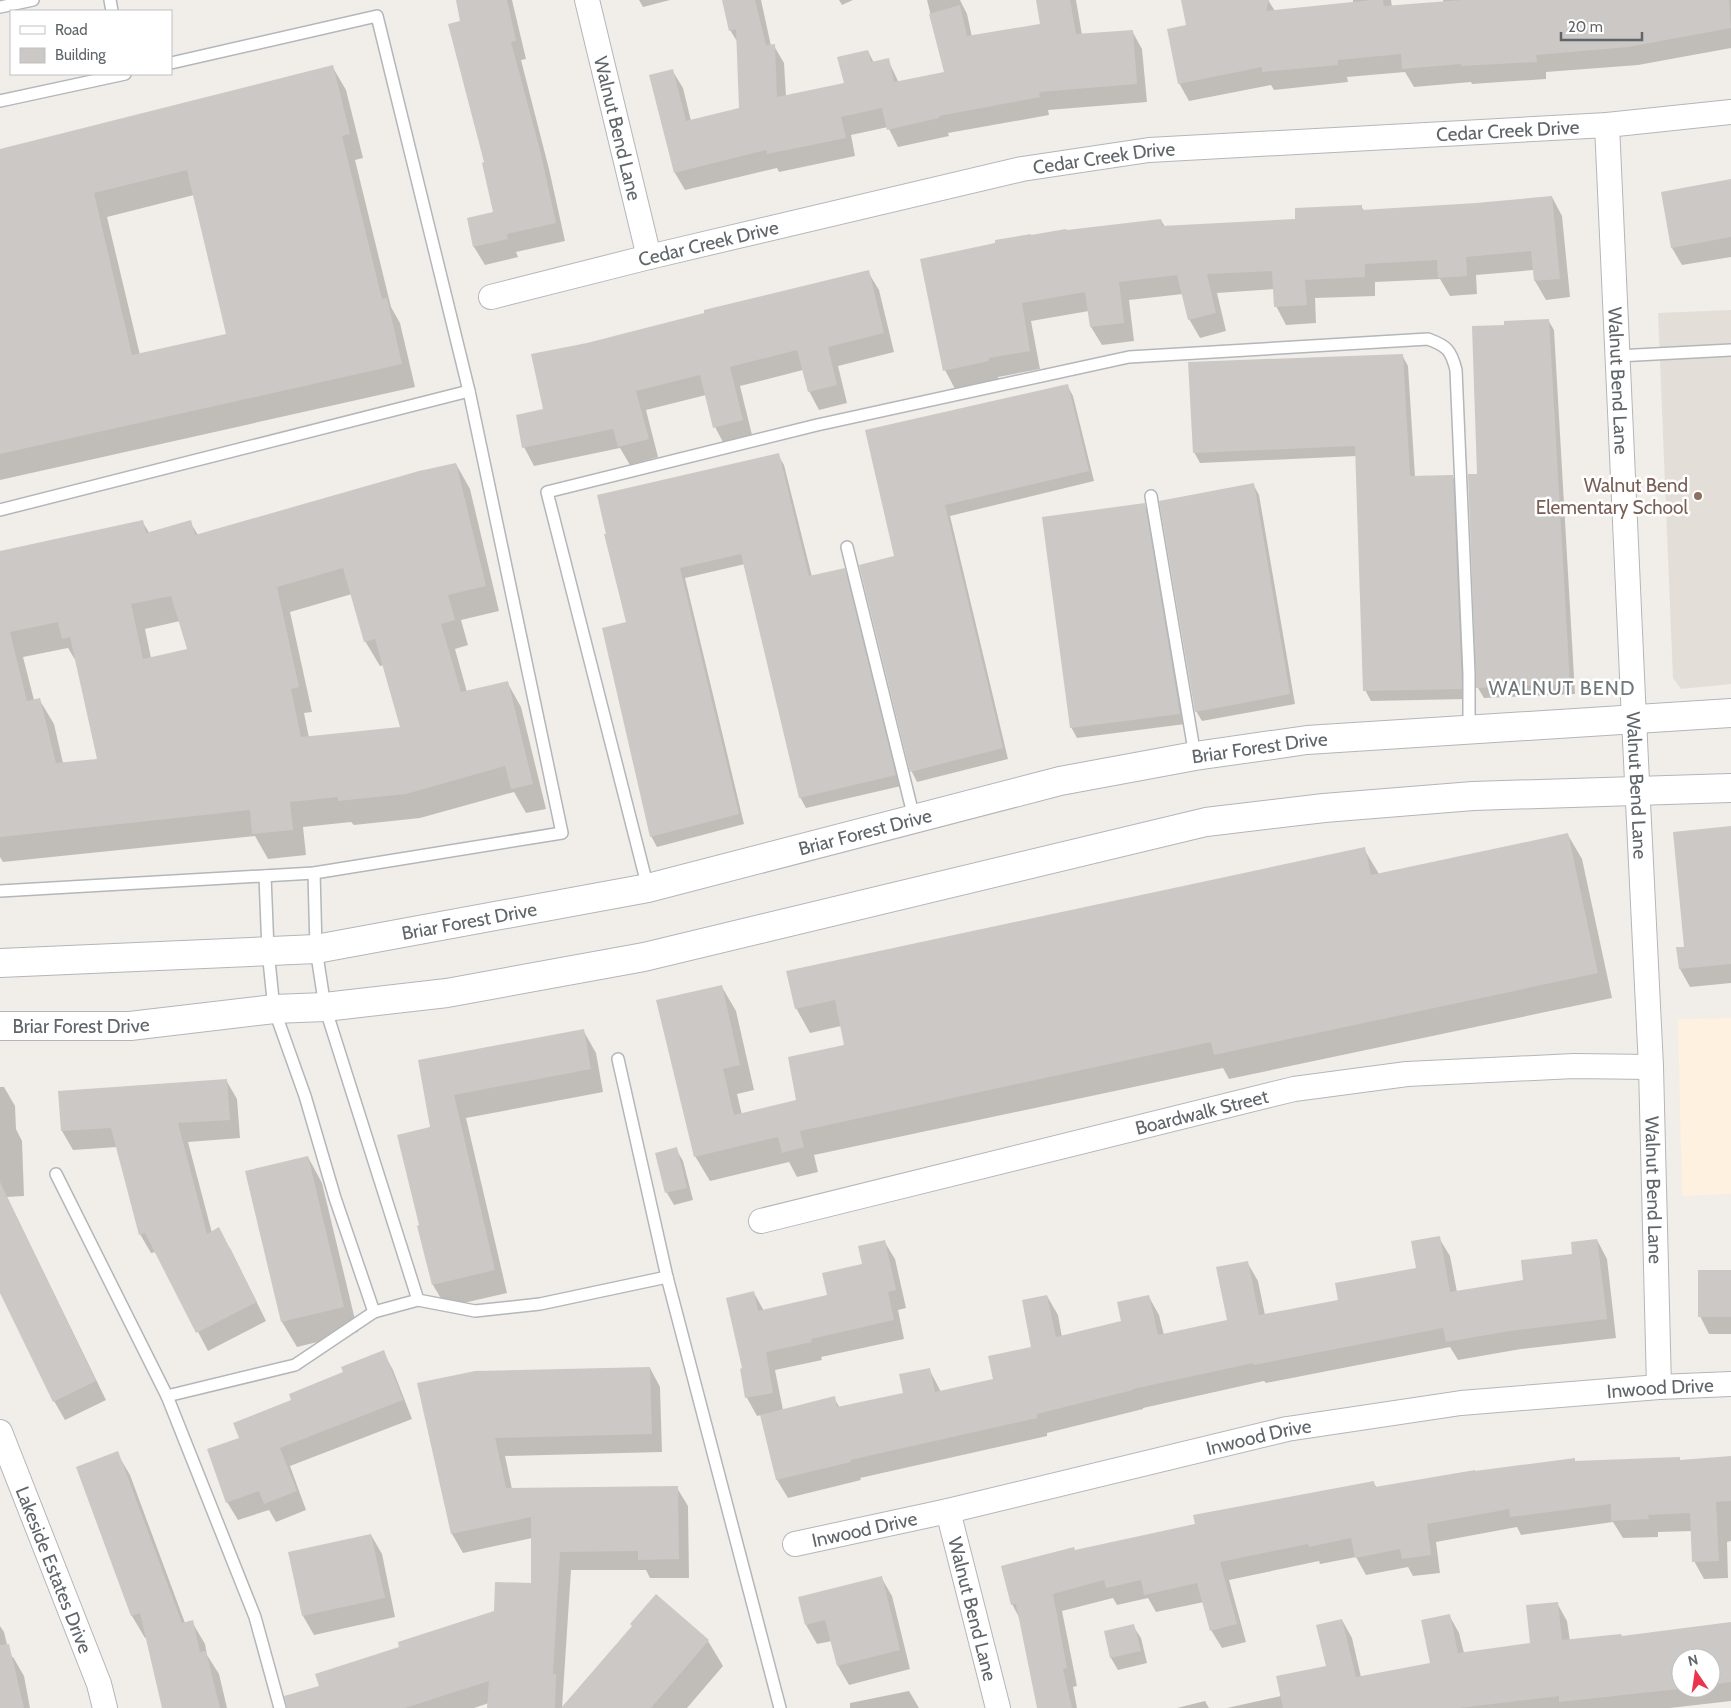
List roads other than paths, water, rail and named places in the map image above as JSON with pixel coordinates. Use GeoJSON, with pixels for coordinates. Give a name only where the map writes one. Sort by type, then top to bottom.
{"type":"FeatureCollection","features":[{"type":"Feature","properties":{"kind":"main road","name":"Briar Forest Drive"},"geometry":{"type":"LineString","coordinates":[[0,963],[316,949],[648,888],[1060,780],[1195,756],[1316,739],[1731,713]]}},
{"type":"Feature","properties":{"kind":"main road","name":"Briar Forest Drive"},"geometry":{"type":"LineString","coordinates":[[0,1026],[130,1026],[274,1009],[325,1007],[447,993],[644,957],[1206,822],[1324,808],[1474,796],[1731,788]]}},
{"type":"Feature","properties":{"kind":"street","name":"Walnut Bend Lane"},"geometry":{"type":"LineString","coordinates":[[587,0],[649,257]]}},
{"type":"Feature","properties":{"kind":"street","name":"Cedar Creek Drive"},"geometry":{"type":"LineString","coordinates":[[491,297],[649,257],[1022,169],[1149,150],[1607,125],[1731,112]]}},
{"type":"Feature","properties":{"kind":"street","name":"Walnut Bend Lane"},"geometry":{"type":"LineString","coordinates":[[1607,125],[1651,1067],[1659,1387]]}},
{"type":"Feature","properties":{"kind":"street","name":"Boardwalk Street"},"geometry":{"type":"LineString","coordinates":[[760,1221],[1294,1089],[1407,1074],[1574,1066],[1651,1067]]}},
{"type":"Feature","properties":{"kind":"street","name":"Inwood Drive"},"geometry":{"type":"LineString","coordinates":[[795,1544],[948,1511],[1287,1429],[1461,1402],[1659,1387],[1731,1384]]}},
{"type":"Feature","properties":{"kind":"street","name":"Lakeside Estates Drive"},"geometry":{"type":"LineString","coordinates":[[0,1432],[99,1684],[105,1708]]}},
{"type":"Feature","properties":{"kind":"street","name":"Walnut Bend Lane"},"geometry":{"type":"LineString","coordinates":[[948,1511],[998,1708]]}},
{"type":"Feature","properties":{"kind":"lane"},"geometry":{"type":"LineString","coordinates":[[0,7],[33,0]]}},
{"type":"Feature","properties":{"kind":"lane"},"geometry":{"type":"LineString","coordinates":[[0,891],[314,873],[562,833],[469,391],[377,16],[172,63]]}},
{"type":"Feature","properties":{"kind":"lane"},"geometry":{"type":"LineString","coordinates":[[0,101],[120,75]]}},
{"type":"Feature","properties":{"kind":"lane"},"geometry":{"type":"LineString","coordinates":[[648,888],[548,492],[817,425],[1129,357],[1428,339],[1443,344],[1452,355],[1456,370],[1469,674],[1469,730]]}},
{"type":"Feature","properties":{"kind":"lane"},"geometry":{"type":"LineString","coordinates":[[1617,356],[1731,350]]}},
{"type":"Feature","properties":{"kind":"lane"},"geometry":{"type":"LineString","coordinates":[[0,510],[469,391]]}},
{"type":"Feature","properties":{"kind":"lane"},"geometry":{"type":"LineString","coordinates":[[1151,496],[1195,756]]}},
{"type":"Feature","properties":{"kind":"lane"},"geometry":{"type":"LineString","coordinates":[[847,547],[914,818]]}},
{"type":"Feature","properties":{"kind":"lane"},"geometry":{"type":"LineString","coordinates":[[314,873],[316,949],[325,1007],[418,1300]]}},
{"type":"Feature","properties":{"kind":"lane"},"geometry":{"type":"LineString","coordinates":[[265,876],[268,951],[274,1009],[305,1096],[335,1198],[374,1312]]}},
{"type":"Feature","properties":{"kind":"lane"},"geometry":{"type":"LineString","coordinates":[[618,1060],[668,1277],[780,1708]]}},
{"type":"Feature","properties":{"kind":"lane"},"geometry":{"type":"LineString","coordinates":[[56,1174],[167,1396],[255,1617],[280,1708]]}},
{"type":"Feature","properties":{"kind":"lane"},"geometry":{"type":"LineString","coordinates":[[167,1396],[295,1365],[374,1312],[418,1300],[475,1311],[540,1304],[668,1277]]}},
{"type":"Feature","properties":{"kind":"place","name":"Walnut Bend Elementary School"},"geometry":{"type":"Point","coordinates":[1698,496]}},
{"type":"Feature","properties":{"kind":"district","name":"WALNUT BEND"},"geometry":{"type":"Point","coordinates":[1562,688]}}]}
